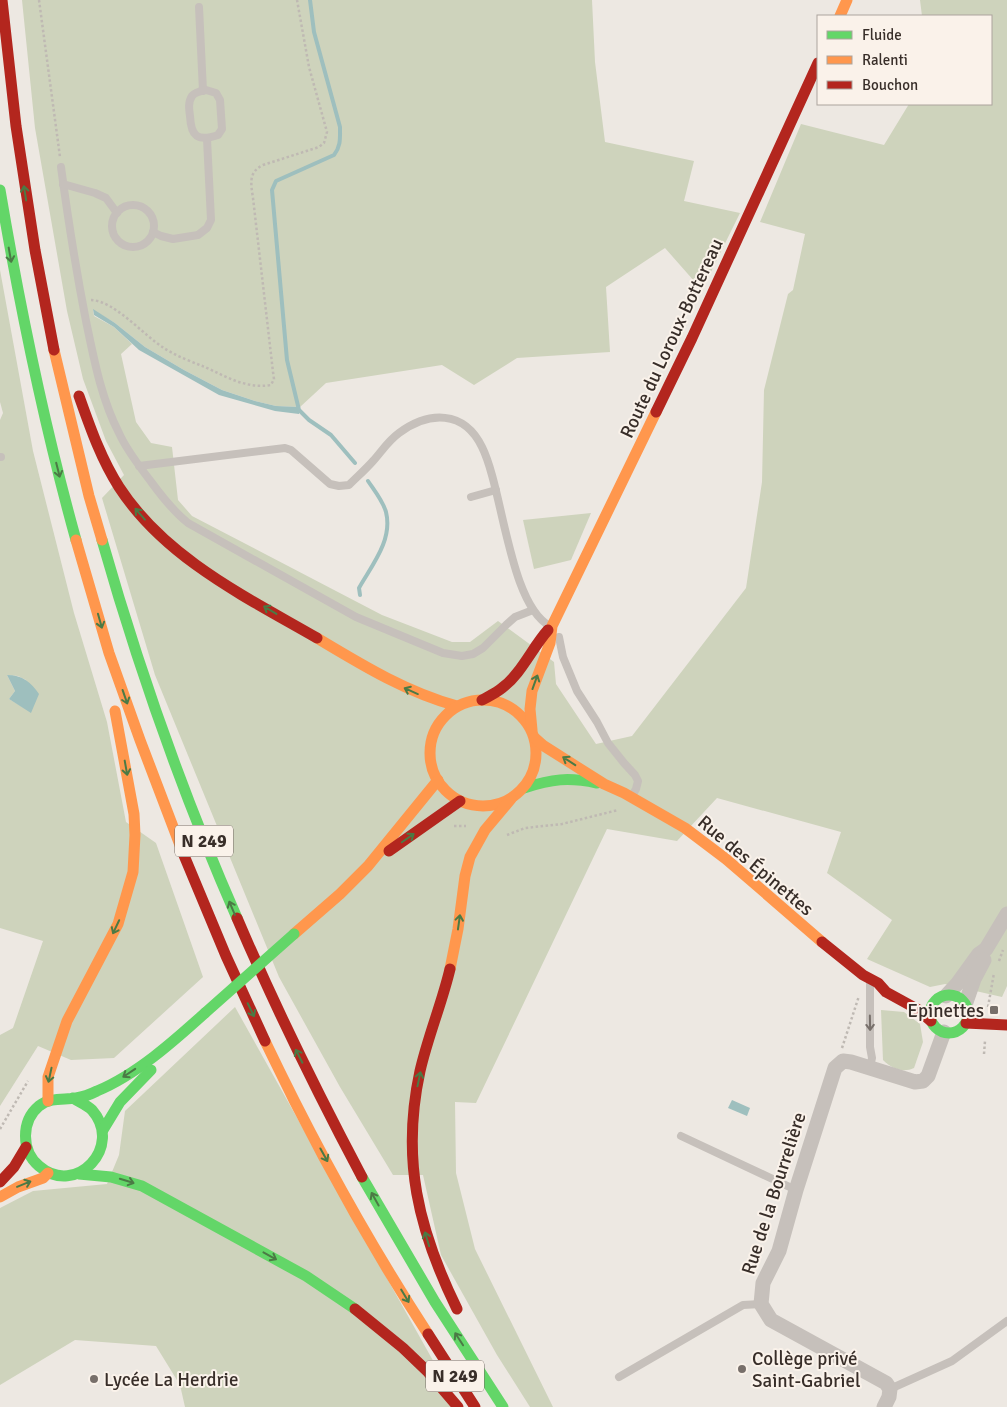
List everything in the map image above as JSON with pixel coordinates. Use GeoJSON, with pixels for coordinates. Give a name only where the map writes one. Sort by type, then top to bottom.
{"type":"FeatureCollection","features":[{"type":"Feature","properties":{"kind":"main road","name":"N 249"},"geometry":{"type":"LineString","coordinates":[[2,0],[18,151],[40,288],[57,366],[103,551],[161,729],[235,916],[288,1033],[323,1103],[356,1166],[412,1264],[503,1407]]}},
{"type":"Feature","properties":{"kind":"main road"},"geometry":{"type":"LineString","coordinates":[[840,15],[847,0]]}},
{"type":"Feature","properties":{"kind":"main road","name":"Route du Loroux-Bottereau"},"geometry":{"type":"LineString","coordinates":[[482,700],[504,688],[538,641],[552,626],[675,374],[817,66]]}},
{"type":"Feature","properties":{"kind":"main road","name":"N 249"},"geometry":{"type":"LineString","coordinates":[[0,190],[16,289],[35,378],[69,516],[108,652],[174,833],[226,956],[311,1132],[368,1236],[475,1407]]}},
{"type":"Feature","properties":{"kind":"main road"},"geometry":{"type":"LineString","coordinates":[[32,241],[47,261],[64,341]]}},
{"type":"Feature","properties":{"kind":"main road"},"geometry":{"type":"LineString","coordinates":[[76,388],[89,426],[114,479],[137,512],[159,534],[187,557],[223,582],[390,681],[442,703],[457,706]]}},
{"type":"Feature","properties":{"kind":"main road","name":"Route du Loroux-Bottereau"},"geometry":{"type":"LineString","coordinates":[[533,734],[530,709],[532,691],[550,642],[552,626]]}},
{"type":"Feature","properties":{"kind":"main road"},"geometry":{"type":"LineString","coordinates":[[48,1101],[48,1078],[66,1021],[118,924],[133,872],[136,835],[134,814],[106,674],[108,652]]}},
{"type":"Feature","properties":{"kind":"main road"},"geometry":{"type":"LineString","coordinates":[[464,1322],[440,1272],[426,1237],[414,1184],[412,1159],[413,1109],[424,1055],[449,974],[457,937],[466,874],[472,852],[482,833],[511,799],[524,788],[533,774],[536,761],[536,745],[533,734],[524,718],[510,707],[497,701],[482,700],[474,700],[457,706],[445,716],[432,737],[430,760],[438,780],[446,791],[460,801],[474,806],[499,804],[511,799]]}},
{"type":"Feature","properties":{"kind":"main road","name":"Rue des Épinettes"},"geometry":{"type":"LineString","coordinates":[[533,734],[544,746],[604,784],[685,828],[719,854],[828,947],[886,992],[916,1009],[931,1021]]}},
{"type":"Feature","properties":{"kind":"main road","name":"Rue des Épinettes"},"geometry":{"type":"LineString","coordinates":[[524,788],[562,778],[578,778],[604,784]]}},
{"type":"Feature","properties":{"kind":"main road"},"geometry":{"type":"LineString","coordinates":[[438,780],[368,866],[340,894],[182,1034],[118,1081],[90,1094],[48,1101],[39,1107],[29,1120],[24,1136],[30,1158],[38,1167],[48,1173],[58,1176],[100,1175],[142,1186],[306,1276],[346,1302],[403,1348],[427,1371],[458,1407]]}},
{"type":"Feature","properties":{"kind":"main road"},"geometry":{"type":"LineString","coordinates":[[368,866],[460,801]]}},
{"type":"Feature","properties":{"kind":"main road","name":"Rue des Épinettes"},"geometry":{"type":"LineString","coordinates":[[870,979],[906,990]]}},
{"type":"Feature","properties":{"kind":"main road"},"geometry":{"type":"LineString","coordinates":[[926,996],[957,997],[966,1006],[997,1013]]}},
{"type":"Feature","properties":{"kind":"main road"},"geometry":{"type":"LineString","coordinates":[[943,997],[933,1004],[930,1012],[931,1021],[938,1030],[954,1033],[958,1031],[966,1023],[968,1015],[966,1006]]}},
{"type":"Feature","properties":{"kind":"main road"},"geometry":{"type":"LineString","coordinates":[[966,1023],[1007,1025]]}},
{"type":"Feature","properties":{"kind":"main road"},"geometry":{"type":"LineString","coordinates":[[103,1130],[120,1102],[154,1067],[182,1034]]}},
{"type":"Feature","properties":{"kind":"main road"},"geometry":{"type":"LineString","coordinates":[[73,1098],[93,1110],[100,1119],[103,1130],[103,1144],[99,1156],[90,1167],[79,1174]]}},
{"type":"Feature","properties":{"kind":"main road"},"geometry":{"type":"LineString","coordinates":[[0,1182],[17,1162],[20,1153],[26,1147]]}},
{"type":"Feature","properties":{"kind":"main road"},"geometry":{"type":"LineString","coordinates":[[0,1197],[18,1187],[43,1178],[48,1173]]}},
{"type":"Feature","properties":{"kind":"main road"},"geometry":{"type":"LineString","coordinates":[[494,1373],[495,1394]]}},
{"type":"Feature","properties":{"kind":"street"},"geometry":{"type":"LineString","coordinates":[[943,997],[958,983],[979,954],[986,949],[1007,914]]}},
{"type":"Feature","properties":{"kind":"street"},"geometry":{"type":"LineString","coordinates":[[966,1006],[974,980],[986,957],[986,949]]}},
{"type":"Feature","properties":{"kind":"street"},"geometry":{"type":"LineString","coordinates":[[843,1061],[870,1067],[915,1082],[923,1081],[928,1076],[944,1032]]}},
{"type":"Feature","properties":{"kind":"street","name":"Rue de la Bourrelière"},"geometry":{"type":"LineString","coordinates":[[843,1061],[835,1068],[796,1190],[779,1251],[763,1282],[761,1304],[771,1320],[886,1383],[890,1389]]}},
{"type":"Feature","properties":{"kind":"street"},"geometry":{"type":"LineString","coordinates":[[884,1407],[889,1397],[890,1389]]}},
{"type":"Feature","properties":{"kind":"lane"},"geometry":{"type":"LineString","coordinates":[[199,7],[204,91]]}},
{"type":"Feature","properties":{"kind":"lane"},"geometry":{"type":"LineString","coordinates":[[196,92],[216,93],[220,100],[222,129],[218,135],[207,139],[196,136],[190,126],[190,98],[196,92]]}},
{"type":"Feature","properties":{"kind":"lane"},"geometry":{"type":"LineString","coordinates":[[153,232],[173,239],[198,235],[211,220],[207,139]]}},
{"type":"Feature","properties":{"kind":"lane"},"geometry":{"type":"LineString","coordinates":[[61,168],[82,299],[96,371],[107,406],[118,433],[139,466],[176,513],[188,522],[356,617],[443,653],[462,656],[473,654],[483,648],[515,617],[533,610]]}},
{"type":"Feature","properties":{"kind":"lane"},"geometry":{"type":"LineString","coordinates":[[63,184],[106,198],[117,213]]}},
{"type":"Feature","properties":{"kind":"lane"},"geometry":{"type":"LineString","coordinates":[[129,205],[143,207],[149,211],[153,218],[153,232],[146,242],[133,246],[127,245],[121,242],[113,232],[114,219],[122,208],[129,205]]}},
{"type":"Feature","properties":{"kind":"lane"},"geometry":{"type":"LineString","coordinates":[[139,466],[285,448],[291,450],[330,484],[339,486],[349,485],[373,461],[386,444],[400,432],[421,421],[436,417],[450,418],[460,423],[473,433],[482,447],[496,490],[518,578],[533,610],[544,622],[552,626],[559,637],[563,657],[577,691],[608,743],[638,781],[631,797]]}},
{"type":"Feature","properties":{"kind":"lane"},"geometry":{"type":"LineString","coordinates":[[471,497],[496,490]]}},
{"type":"Feature","properties":{"kind":"lane"},"geometry":{"type":"LineString","coordinates":[[870,979],[870,1047],[872,1058],[870,1067]]}},
{"type":"Feature","properties":{"kind":"lane"},"geometry":{"type":"LineString","coordinates":[[681,1136],[796,1190]]}},
{"type":"Feature","properties":{"kind":"lane"},"geometry":{"type":"LineString","coordinates":[[620,1377],[743,1305],[761,1304]]}},
{"type":"Feature","properties":{"kind":"lane"},"geometry":{"type":"LineString","coordinates":[[890,1389],[952,1361],[1007,1321]]}},
{"type":"Feature","properties":{"kind":"path"},"geometry":{"type":"LineString","coordinates":[[40,0],[61,168]]}},
{"type":"Feature","properties":{"kind":"path"},"geometry":{"type":"LineString","coordinates":[[82,299],[96,300],[120,312],[164,349],[233,380],[252,386],[271,385],[274,379],[262,264],[251,184],[252,175],[263,165],[319,148],[324,144],[327,132],[309,66],[297,0]]}},
{"type":"Feature","properties":{"kind":"path"},"geometry":{"type":"LineString","coordinates":[[506,835],[526,828],[562,824],[607,813],[624,806],[631,797]]}},
{"type":"Feature","properties":{"kind":"path"},"geometry":{"type":"LineString","coordinates":[[429,823],[434,828],[461,826],[473,828],[482,833]]}},
{"type":"Feature","properties":{"kind":"path"},"geometry":{"type":"LineString","coordinates":[[998,964],[1006,944]]}},
{"type":"Feature","properties":{"kind":"path"},"geometry":{"type":"LineString","coordinates":[[995,970],[992,984],[997,1013]]}},
{"type":"Feature","properties":{"kind":"path"},"geometry":{"type":"LineString","coordinates":[[843,1061],[840,1053],[859,995],[870,979]]}},
{"type":"Feature","properties":{"kind":"path"},"geometry":{"type":"LineString","coordinates":[[0,1129],[29,1080]]}},
{"type":"Feature","properties":{"kind":"green space"},"geometry":{"type":"Polygon","coordinates":[[[22,0],[592,0],[595,62],[605,142],[694,161],[684,201],[740,213],[702,290],[665,248],[606,287],[610,352],[517,358],[474,385],[442,365],[326,383],[300,407],[276,406],[222,390],[145,347],[115,323],[93,310],[94,316],[114,327],[132,344],[121,354],[136,422],[151,443],[172,447],[178,500],[192,516],[382,615],[452,642],[470,642],[498,621],[554,662],[556,684],[596,744],[632,736],[746,588],[762,482],[764,390],[788,294],[793,290],[805,234],[760,222],[801,124],[884,145],[908,105],[992,105],[992,15],[922,15],[920,0],[1007,0],[1007,986],[1002,997],[945,984],[930,987],[867,959],[892,920],[827,873],[841,832],[717,798],[677,841],[607,829],[476,1103],[455,1102],[456,1173],[475,1249],[553,1407],[530,1407],[497,1355],[441,1255],[423,1175],[393,1175],[340,1087],[279,977],[155,675],[102,498],[124,475],[106,441],[83,379],[67,311],[35,128],[22,0]]]}},
{"type":"Feature","properties":{"kind":"green space"},"geometry":{"type":"Polygon","coordinates":[[[0,270],[33,451],[74,613],[107,722],[126,822],[156,843],[203,977],[114,1058],[71,1060],[38,1046],[0,1106],[0,1035],[13,1028],[43,941],[0,928],[0,420],[3,413],[0,402],[0,270]],[[7,675],[15,691],[9,699],[31,712],[26,680],[18,676],[7,675]]]}},
{"type":"Feature","properties":{"kind":"green space"},"geometry":{"type":"Polygon","coordinates":[[[591,513],[571,560],[534,569],[523,520],[591,513]]]}},
{"type":"Feature","properties":{"kind":"green space"},"geometry":{"type":"Polygon","coordinates":[[[235,1007],[459,1407],[185,1407],[180,1385],[156,1346],[75,1340],[0,1385],[0,1208],[33,1191],[107,1184],[119,1155],[125,1111],[235,1007]]]}},
{"type":"Feature","properties":{"kind":"green space"},"geometry":{"type":"Polygon","coordinates":[[[881,1010],[904,1012],[920,1024],[923,1042],[914,1068],[898,1069],[890,1066],[883,1060],[881,1010]]]}},
{"type":"Feature","properties":{"kind":"water"},"geometry":{"type":"Polygon","coordinates":[[[93,309],[115,323],[145,347],[222,390],[276,406],[300,407],[299,414],[275,411],[219,395],[139,350],[114,327],[94,315],[93,309]]]}},
{"type":"Feature","properties":{"kind":"water"},"geometry":{"type":"Polygon","coordinates":[[[7,675],[17,676],[26,680],[39,694],[31,713],[9,699],[15,691],[7,675]]]}},
{"type":"Feature","properties":{"kind":"water"},"geometry":{"type":"Polygon","coordinates":[[[732,1100],[750,1108],[747,1116],[728,1108],[732,1100]]]}},
{"type":"Feature","properties":{"kind":"waterway"},"geometry":{"type":"LineString","coordinates":[[310,0],[314,32],[340,127],[340,138],[334,155],[276,181],[272,190],[287,360],[299,410],[309,420],[331,435],[355,463]]}},
{"type":"Feature","properties":{"kind":"waterway"},"geometry":{"type":"LineString","coordinates":[[360,595],[359,588],[380,552],[387,532],[386,512],[368,481]]}},
{"type":"Feature","properties":{"kind":"traffic: fast"},"geometry":{"type":"LineString","coordinates":[[0,190],[34,366],[53,453],[76,540]]}},
{"type":"Feature","properties":{"kind":"traffic: fast"},"geometry":{"type":"LineString","coordinates":[[102,540],[131,637],[163,732],[198,825],[237,918]]}},
{"type":"Feature","properties":{"kind":"traffic: fast"},"geometry":{"type":"LineString","coordinates":[[524,788],[560,780],[597,783]]}},
{"type":"Feature","properties":{"kind":"traffic: fast"},"geometry":{"type":"LineString","coordinates":[[205,1013],[294,934]]}},
{"type":"Feature","properties":{"kind":"traffic: fast"},"geometry":{"type":"LineString","coordinates":[[949,995],[962,1001],[968,1014],[962,1027],[949,1033],[936,1027],[930,1014],[936,1001],[949,995]]}},
{"type":"Feature","properties":{"kind":"traffic: fast"},"geometry":{"type":"LineString","coordinates":[[73,1098],[75,1099],[85,1105],[92,1110],[100,1124],[102,1138],[99,1152],[91,1164],[80,1172],[67,1176],[53,1174],[33,1160],[26,1144],[26,1128],[33,1112],[48,1101],[84,1096],[126,1076],[167,1046],[205,1013]]}},
{"type":"Feature","properties":{"kind":"traffic: fast"},"geometry":{"type":"LineString","coordinates":[[103,1130],[120,1102],[151,1070]]}},
{"type":"Feature","properties":{"kind":"traffic: fast"},"geometry":{"type":"LineString","coordinates":[[79,1174],[111,1177],[142,1186],[306,1276],[355,1309]]}},
{"type":"Feature","properties":{"kind":"traffic: fast"},"geometry":{"type":"LineString","coordinates":[[362,1177],[435,1302],[503,1407]]}},
{"type":"Feature","properties":{"kind":"traffic: slow"},"geometry":{"type":"LineString","coordinates":[[840,15],[847,0]]}},
{"type":"Feature","properties":{"kind":"traffic: slow"},"geometry":{"type":"LineString","coordinates":[[54,350],[89,496],[102,540]]}},
{"type":"Feature","properties":{"kind":"traffic: slow"},"geometry":{"type":"LineString","coordinates":[[532,730],[530,709],[532,691],[550,643],[552,626],[656,412]]}},
{"type":"Feature","properties":{"kind":"traffic: slow"},"geometry":{"type":"LineString","coordinates":[[76,540],[109,653],[183,853]]}},
{"type":"Feature","properties":{"kind":"traffic: slow"},"geometry":{"type":"LineString","coordinates":[[317,638],[368,668],[402,685],[457,706]]}},
{"type":"Feature","properties":{"kind":"traffic: slow"},"geometry":{"type":"LineString","coordinates":[[483,700],[503,704],[521,715],[532,733],[536,753],[532,773],[521,791],[503,802],[483,806],[463,802],[445,791],[434,773],[430,753],[434,733],[445,715],[463,704],[483,700]]}},
{"type":"Feature","properties":{"kind":"traffic: slow"},"geometry":{"type":"LineString","coordinates":[[48,1101],[48,1077],[67,1021],[118,924],[133,872],[134,814],[115,711]]}},
{"type":"Feature","properties":{"kind":"traffic: slow"},"geometry":{"type":"LineString","coordinates":[[535,738],[544,746],[604,784],[624,793],[685,828],[726,859],[822,942]]}},
{"type":"Feature","properties":{"kind":"traffic: slow"},"geometry":{"type":"LineString","coordinates":[[294,934],[340,894],[368,866],[438,780]]}},
{"type":"Feature","properties":{"kind":"traffic: slow"},"geometry":{"type":"LineString","coordinates":[[450,969],[458,929],[465,876],[470,857],[485,830],[511,799]]}},
{"type":"Feature","properties":{"kind":"traffic: slow"},"geometry":{"type":"LineString","coordinates":[[265,1041],[302,1116],[342,1190],[428,1334]]}},
{"type":"Feature","properties":{"kind":"traffic: slow"},"geometry":{"type":"LineString","coordinates":[[0,1197],[18,1187],[43,1178],[48,1173]]}},
{"type":"Feature","properties":{"kind":"traffic: jam"},"geometry":{"type":"LineString","coordinates":[[2,0],[16,126],[35,250],[54,350]]}},
{"type":"Feature","properties":{"kind":"traffic: jam"},"geometry":{"type":"LineString","coordinates":[[656,412],[817,65]]}},
{"type":"Feature","properties":{"kind":"traffic: jam"},"geometry":{"type":"LineString","coordinates":[[79,396],[96,443],[119,487],[159,535],[183,555],[235,591],[317,638]]}},
{"type":"Feature","properties":{"kind":"traffic: jam"},"geometry":{"type":"LineString","coordinates":[[482,700],[497,691],[515,676],[548,630]]}},
{"type":"Feature","properties":{"kind":"traffic: jam"},"geometry":{"type":"LineString","coordinates":[[389,851],[460,801]]}},
{"type":"Feature","properties":{"kind":"traffic: jam"},"geometry":{"type":"LineString","coordinates":[[183,853],[226,956],[265,1041]]}},
{"type":"Feature","properties":{"kind":"traffic: jam"},"geometry":{"type":"LineString","coordinates":[[237,918],[297,1049],[362,1177]]}},
{"type":"Feature","properties":{"kind":"traffic: jam"},"geometry":{"type":"LineString","coordinates":[[822,942],[863,975],[878,983],[886,992],[917,1009],[931,1021]]}},
{"type":"Feature","properties":{"kind":"traffic: jam"},"geometry":{"type":"LineString","coordinates":[[450,969],[420,1071],[412,1134],[413,1164],[423,1222],[443,1279],[457,1309]]}},
{"type":"Feature","properties":{"kind":"traffic: jam"},"geometry":{"type":"LineString","coordinates":[[966,1023],[1007,1025]]}},
{"type":"Feature","properties":{"kind":"traffic: jam"},"geometry":{"type":"LineString","coordinates":[[0,1182],[14,1167],[26,1147]]}},
{"type":"Feature","properties":{"kind":"traffic: jam"},"geometry":{"type":"LineString","coordinates":[[355,1309],[403,1348],[427,1371],[458,1407]]}},
{"type":"Feature","properties":{"kind":"traffic: jam"},"geometry":{"type":"LineString","coordinates":[[428,1334],[475,1407]]}},
{"type":"Feature","properties":{"kind":"place","name":"Epinettes"},"geometry":{"type":"Point","coordinates":[994,1010]}},
{"type":"Feature","properties":{"kind":"place","name":"Collège privé Saint-Gabriel"},"geometry":{"type":"Point","coordinates":[742,1369]}},
{"type":"Feature","properties":{"kind":"place","name":"Lycée La Herdrie"},"geometry":{"type":"Point","coordinates":[94,1379]}}]}
